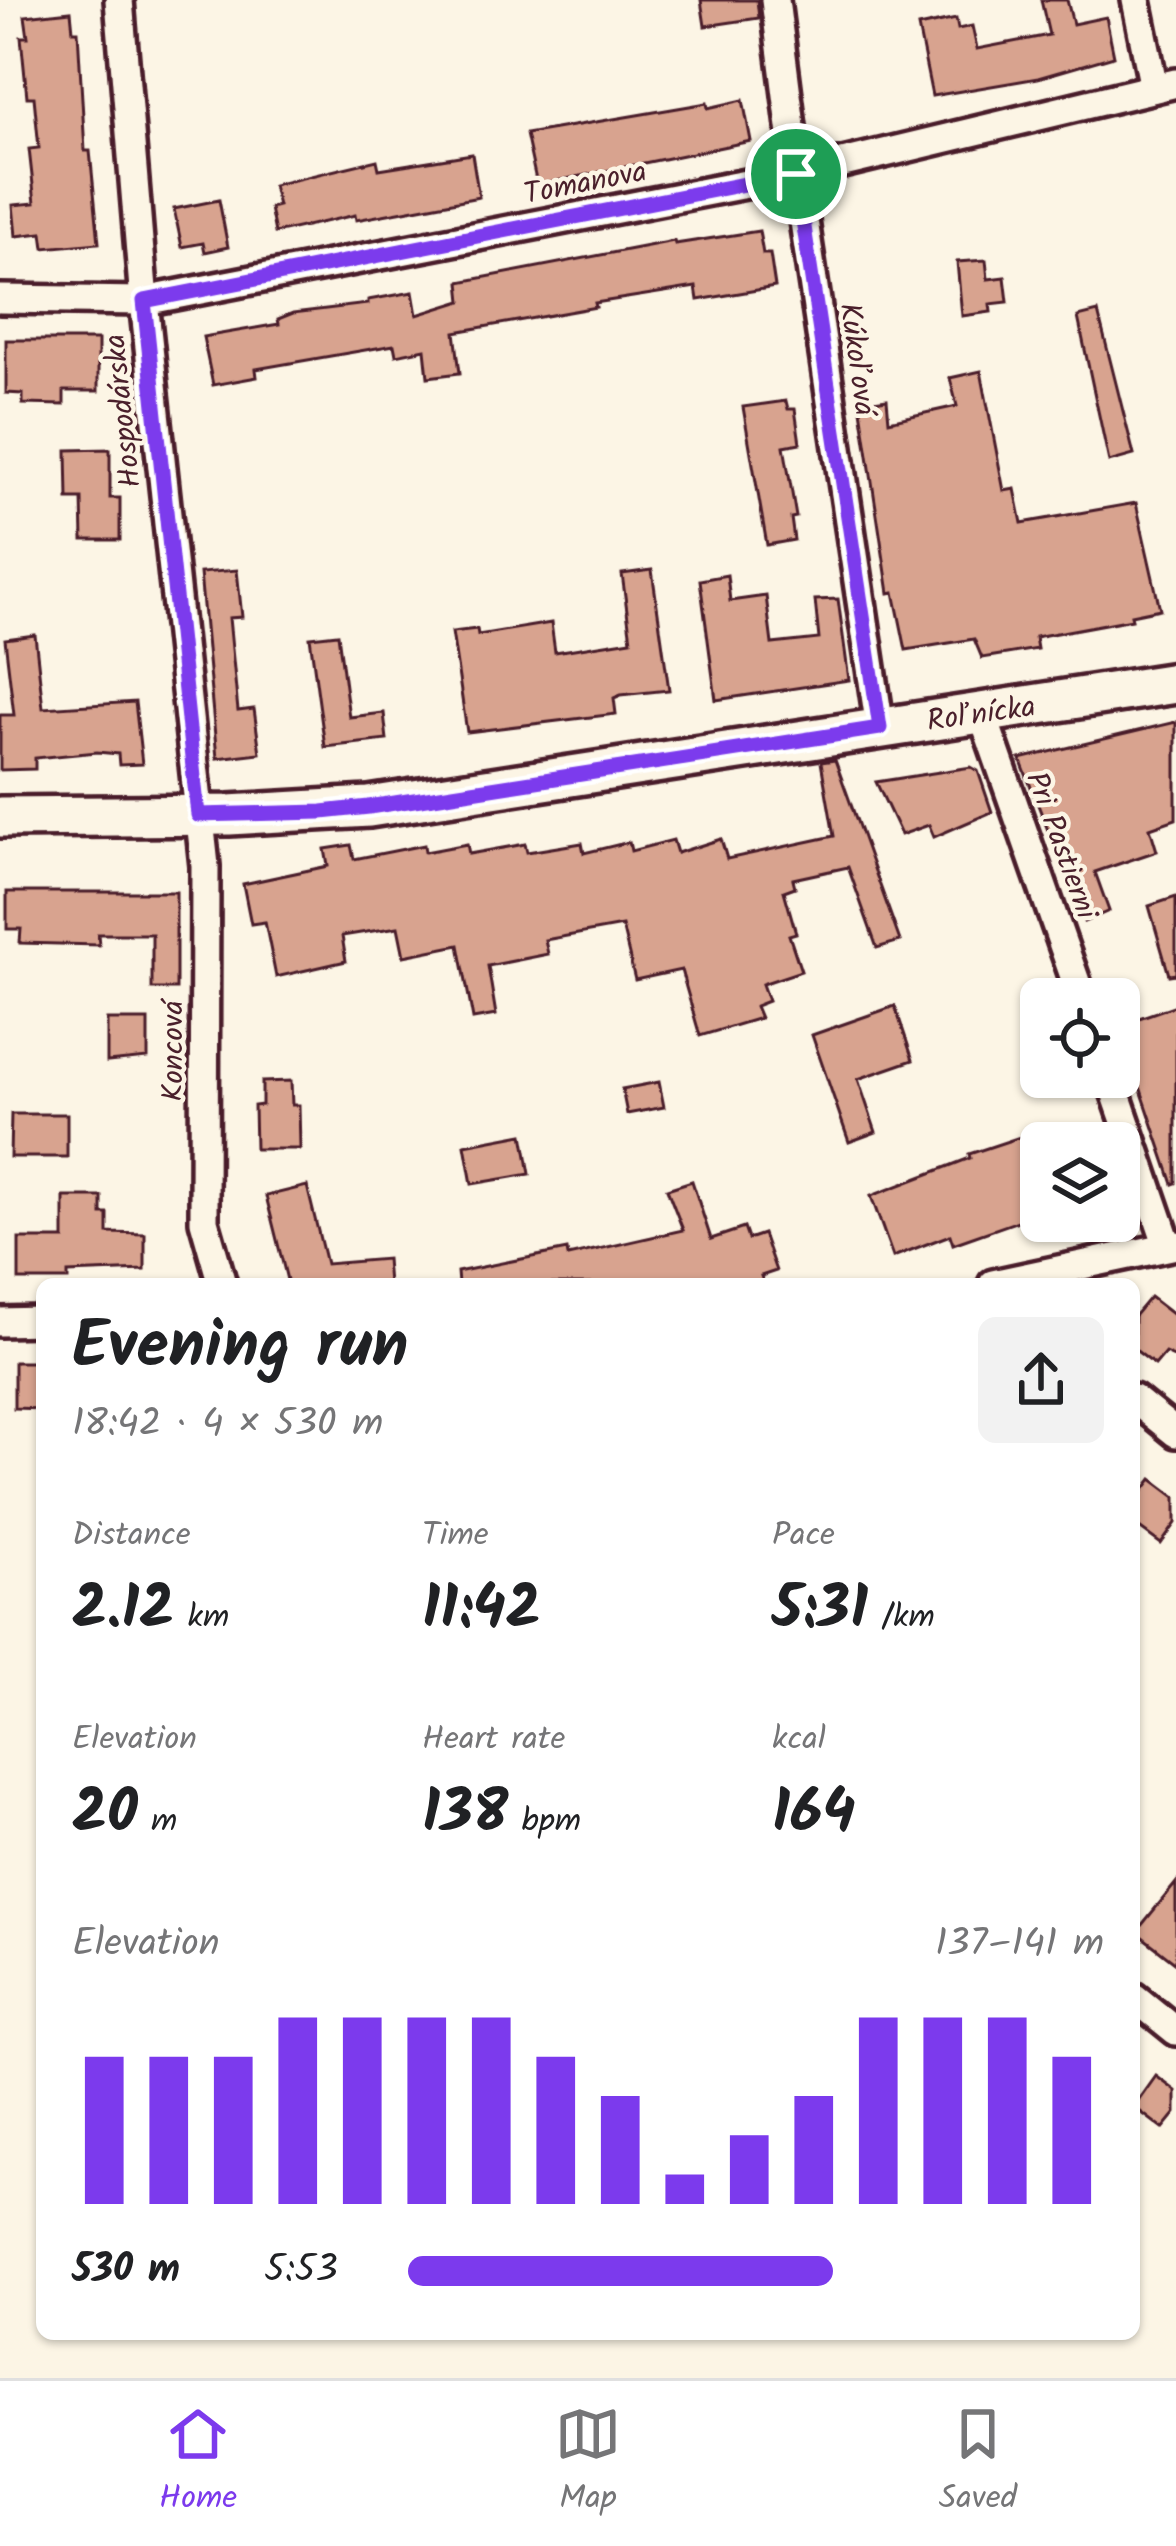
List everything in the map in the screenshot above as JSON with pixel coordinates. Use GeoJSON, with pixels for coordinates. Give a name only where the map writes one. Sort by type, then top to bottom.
{"type":"FeatureCollection","features":[{"type":"Feature","properties":{"kind":"street","name":"Hospodárska"},"geometry":{"type":"LineString","coordinates":[[119,0],[144,301],[198,815]]}},
{"type":"Feature","properties":{"kind":"street","name":"Kúkoľová"},"geometry":{"type":"LineString","coordinates":[[775,0],[796,174],[880,728]]}},
{"type":"Feature","properties":{"kind":"street"},"geometry":{"type":"LineString","coordinates":[[1136,0],[1165,86]]}},
{"type":"Feature","properties":{"kind":"street","name":"Tomanova"},"geometry":{"type":"LineString","coordinates":[[0,298],[144,301],[796,174],[1165,86]]}},
{"type":"Feature","properties":{"kind":"street","name":"Roľnícka"},"geometry":{"type":"LineString","coordinates":[[0,817],[322,812],[369,807],[1176,683]]}},
{"type":"Feature","properties":{"kind":"street","name":"Pri Pastierni"},"geometry":{"type":"LineString","coordinates":[[982,713],[1075,978]]}},
{"type":"Feature","properties":{"kind":"street","name":"Koncová"},"geometry":{"type":"LineString","coordinates":[[198,815],[205,866],[204,1221],[220,1278]]}},
{"type":"Feature","properties":{"kind":"street"},"geometry":{"type":"LineString","coordinates":[[1021,1278],[1172,1245],[1118,1098]]}},
{"type":"Feature","properties":{"kind":"street"},"geometry":{"type":"LineString","coordinates":[[0,1322],[36,1322]]}},
{"type":"Feature","properties":{"kind":"street"},"geometry":{"type":"LineString","coordinates":[[1140,1404],[1176,1432]]}},
{"type":"Feature","properties":{"kind":"street"},"geometry":{"type":"LineString","coordinates":[[1140,2002],[1176,2031]]}},
{"type":"Feature","properties":{"kind":"building"},"geometry":{"type":"Polygon","coordinates":[[[701,0],[757,0],[759,18],[705,26],[701,0]]]}},
{"type":"Feature","properties":{"kind":"building"},"geometry":{"type":"Polygon","coordinates":[[[1041,0],[1067,0],[1073,24],[1106,17],[1114,56],[1038,78],[932,96],[918,27],[956,19],[958,29],[972,26],[977,49],[1049,35],[1041,0]]]}},
{"type":"Feature","properties":{"kind":"building"},"geometry":{"type":"Polygon","coordinates":[[[71,11],[73,31],[78,31],[85,151],[90,151],[99,243],[44,248],[42,233],[16,236],[13,205],[35,203],[29,149],[39,148],[34,97],[27,97],[21,37],[28,37],[25,16],[71,11]]]}},
{"type":"Feature","properties":{"kind":"building"},"geometry":{"type":"Polygon","coordinates":[[[743,100],[751,141],[537,185],[526,134],[743,100]]]}},
{"type":"Feature","properties":{"kind":"building"},"geometry":{"type":"Polygon","coordinates":[[[472,154],[479,197],[356,220],[355,215],[275,233],[270,208],[278,206],[273,185],[377,160],[379,169],[472,154]]]}},
{"type":"Feature","properties":{"kind":"building"},"geometry":{"type":"Polygon","coordinates":[[[219,200],[228,247],[205,252],[203,243],[182,247],[174,209],[219,200]]]}},
{"type":"Feature","properties":{"kind":"building"},"geometry":{"type":"Polygon","coordinates":[[[759,231],[763,254],[770,254],[775,287],[698,300],[696,287],[455,332],[460,373],[428,377],[425,349],[396,355],[394,345],[256,369],[257,377],[213,385],[203,337],[279,324],[278,319],[293,313],[368,304],[368,300],[413,292],[417,315],[462,301],[460,282],[674,241],[759,231]]]}},
{"type":"Feature","properties":{"kind":"building"},"geometry":{"type":"Polygon","coordinates":[[[986,260],[988,279],[1005,277],[1008,302],[990,304],[991,312],[962,316],[957,262],[986,260]]]}},
{"type":"Feature","properties":{"kind":"building"},"geometry":{"type":"Polygon","coordinates":[[[1098,312],[1134,455],[1109,462],[1078,317],[1098,312]]]}},
{"type":"Feature","properties":{"kind":"building"},"geometry":{"type":"Polygon","coordinates":[[[6,340],[98,340],[98,391],[64,391],[64,405],[23,404],[23,394],[6,393],[6,340]]]}},
{"type":"Feature","properties":{"kind":"building"},"geometry":{"type":"Polygon","coordinates":[[[981,371],[1004,491],[1015,489],[1022,523],[1136,503],[1160,609],[1131,615],[1132,619],[1035,637],[1037,649],[982,658],[974,639],[906,650],[894,592],[889,593],[860,403],[887,399],[889,421],[957,406],[950,378],[981,371]]]}},
{"type":"Feature","properties":{"kind":"building"},"geometry":{"type":"Polygon","coordinates":[[[786,401],[788,409],[795,409],[800,443],[784,446],[796,517],[791,518],[794,540],[767,545],[743,407],[786,401]]]}},
{"type":"Feature","properties":{"kind":"building"},"geometry":{"type":"Polygon","coordinates":[[[110,449],[110,498],[120,498],[120,540],[83,540],[82,499],[68,499],[67,450],[110,449]]]}},
{"type":"Feature","properties":{"kind":"building"},"geometry":{"type":"Polygon","coordinates":[[[237,570],[242,617],[229,618],[238,711],[254,709],[260,753],[217,758],[200,573],[237,570]]]}},
{"type":"Feature","properties":{"kind":"building"},"geometry":{"type":"Polygon","coordinates":[[[652,570],[669,690],[614,698],[616,714],[467,732],[452,632],[477,629],[478,635],[551,623],[555,652],[631,640],[622,574],[652,570]]]}},
{"type":"Feature","properties":{"kind":"building"},"geometry":{"type":"Polygon","coordinates":[[[727,575],[730,601],[766,596],[772,644],[819,639],[815,600],[838,599],[849,680],[716,700],[700,580],[727,575]]]}},
{"type":"Feature","properties":{"kind":"building"},"geometry":{"type":"Polygon","coordinates":[[[338,634],[349,717],[384,713],[387,740],[325,747],[310,637],[338,634]]]}},
{"type":"Feature","properties":{"kind":"building"},"geometry":{"type":"Polygon","coordinates":[[[35,635],[43,708],[135,702],[142,764],[119,765],[118,754],[97,752],[35,758],[35,769],[0,770],[0,715],[14,715],[5,639],[35,635]]]}},
{"type":"Feature","properties":{"kind":"building"},"geometry":{"type":"Polygon","coordinates":[[[1176,722],[1176,819],[1150,828],[1157,851],[1095,872],[1109,911],[1084,922],[1020,759],[1176,722]]]}},
{"type":"Feature","properties":{"kind":"building"},"geometry":{"type":"Polygon","coordinates":[[[835,760],[900,941],[877,948],[848,867],[793,879],[795,887],[784,891],[796,933],[789,935],[801,971],[762,984],[768,1001],[755,1006],[760,1018],[700,1036],[681,970],[635,980],[622,926],[545,940],[548,954],[488,966],[496,1015],[473,1019],[459,945],[404,956],[398,927],[342,936],[346,961],[276,977],[265,922],[251,924],[243,884],[328,866],[325,849],[351,845],[354,859],[424,845],[425,852],[467,844],[469,854],[525,844],[527,852],[582,843],[584,853],[629,842],[631,851],[673,840],[677,853],[721,839],[727,859],[834,836],[821,762],[835,760]]]}},
{"type":"Feature","properties":{"kind":"building"},"geometry":{"type":"Polygon","coordinates":[[[971,767],[978,771],[992,812],[934,837],[929,825],[901,835],[876,782],[971,767]]]}},
{"type":"Feature","properties":{"kind":"building"},"geometry":{"type":"Polygon","coordinates":[[[7,892],[176,892],[176,989],[152,989],[152,934],[98,934],[99,945],[20,943],[21,929],[7,929],[7,892]]]}},
{"type":"Feature","properties":{"kind":"building"},"geometry":{"type":"Polygon","coordinates":[[[1176,897],[1176,974],[1169,975],[1149,906],[1176,897]]]}},
{"type":"Feature","properties":{"kind":"building"},"geometry":{"type":"Polygon","coordinates":[[[1176,1005],[1173,1184],[1140,1087],[1140,1018],[1176,1005]]]}},
{"type":"Feature","properties":{"kind":"building"},"geometry":{"type":"Polygon","coordinates":[[[895,1006],[913,1060],[858,1079],[876,1132],[849,1142],[812,1035],[895,1006]]]}},
{"type":"Feature","properties":{"kind":"building"},"geometry":{"type":"Polygon","coordinates":[[[107,1020],[148,1020],[148,1058],[107,1062],[107,1020]]]}},
{"type":"Feature","properties":{"kind":"building"},"geometry":{"type":"Polygon","coordinates":[[[291,1081],[292,1105],[299,1105],[300,1149],[255,1149],[254,1106],[262,1105],[262,1082],[291,1081]]]}},
{"type":"Feature","properties":{"kind":"building"},"geometry":{"type":"Polygon","coordinates":[[[659,1082],[664,1107],[627,1114],[622,1089],[659,1082]]]}},
{"type":"Feature","properties":{"kind":"building"},"geometry":{"type":"Polygon","coordinates":[[[11,1114],[67,1114],[67,1157],[10,1157],[11,1114]]]}},
{"type":"Feature","properties":{"kind":"building"},"geometry":{"type":"Polygon","coordinates":[[[523,1134],[530,1174],[472,1184],[465,1145],[523,1134]]]}},
{"type":"Feature","properties":{"kind":"building"},"geometry":{"type":"Polygon","coordinates":[[[1020,1137],[1020,1220],[953,1244],[950,1235],[893,1257],[871,1196],[970,1158],[969,1154],[1020,1137]]]}},
{"type":"Feature","properties":{"kind":"building"},"geometry":{"type":"Polygon","coordinates":[[[692,1181],[711,1239],[744,1228],[748,1239],[763,1234],[776,1271],[762,1278],[458,1278],[457,1272],[567,1250],[568,1256],[683,1230],[667,1189],[692,1181]]]}},
{"type":"Feature","properties":{"kind":"building"},"geometry":{"type":"Polygon","coordinates":[[[307,1186],[326,1264],[386,1259],[388,1278],[286,1278],[266,1196],[307,1186]]]}},
{"type":"Feature","properties":{"kind":"building"},"geometry":{"type":"Polygon","coordinates":[[[64,1197],[102,1197],[108,1233],[145,1234],[145,1270],[19,1280],[19,1239],[64,1239],[64,1197]]]}},
{"type":"Feature","properties":{"kind":"building"},"geometry":{"type":"Polygon","coordinates":[[[1150,1297],[1176,1317],[1176,1358],[1165,1353],[1155,1365],[1140,1354],[1140,1309],[1150,1297]]]}},
{"type":"Feature","properties":{"kind":"building"},"geometry":{"type":"Polygon","coordinates":[[[14,1362],[36,1362],[36,1409],[14,1408],[14,1362]]]}},
{"type":"Feature","properties":{"kind":"building"},"geometry":{"type":"Polygon","coordinates":[[[1152,1479],[1176,1497],[1176,1523],[1161,1544],[1140,1528],[1140,1495],[1152,1479]]]}},
{"type":"Feature","properties":{"kind":"building"},"geometry":{"type":"Polygon","coordinates":[[[1176,1883],[1176,1963],[1140,1935],[1140,1927],[1176,1883]]]}},
{"type":"Feature","properties":{"kind":"building"},"geometry":{"type":"Polygon","coordinates":[[[1156,2076],[1176,2091],[1176,2113],[1163,2129],[1140,2112],[1140,2099],[1156,2076]]]}},
{"type":"Feature","properties":{"kind":"route"},"geometry":{"type":"LineString","coordinates":[[796,174],[880,728],[369,807],[198,815],[144,301],[796,174]]}}]}
